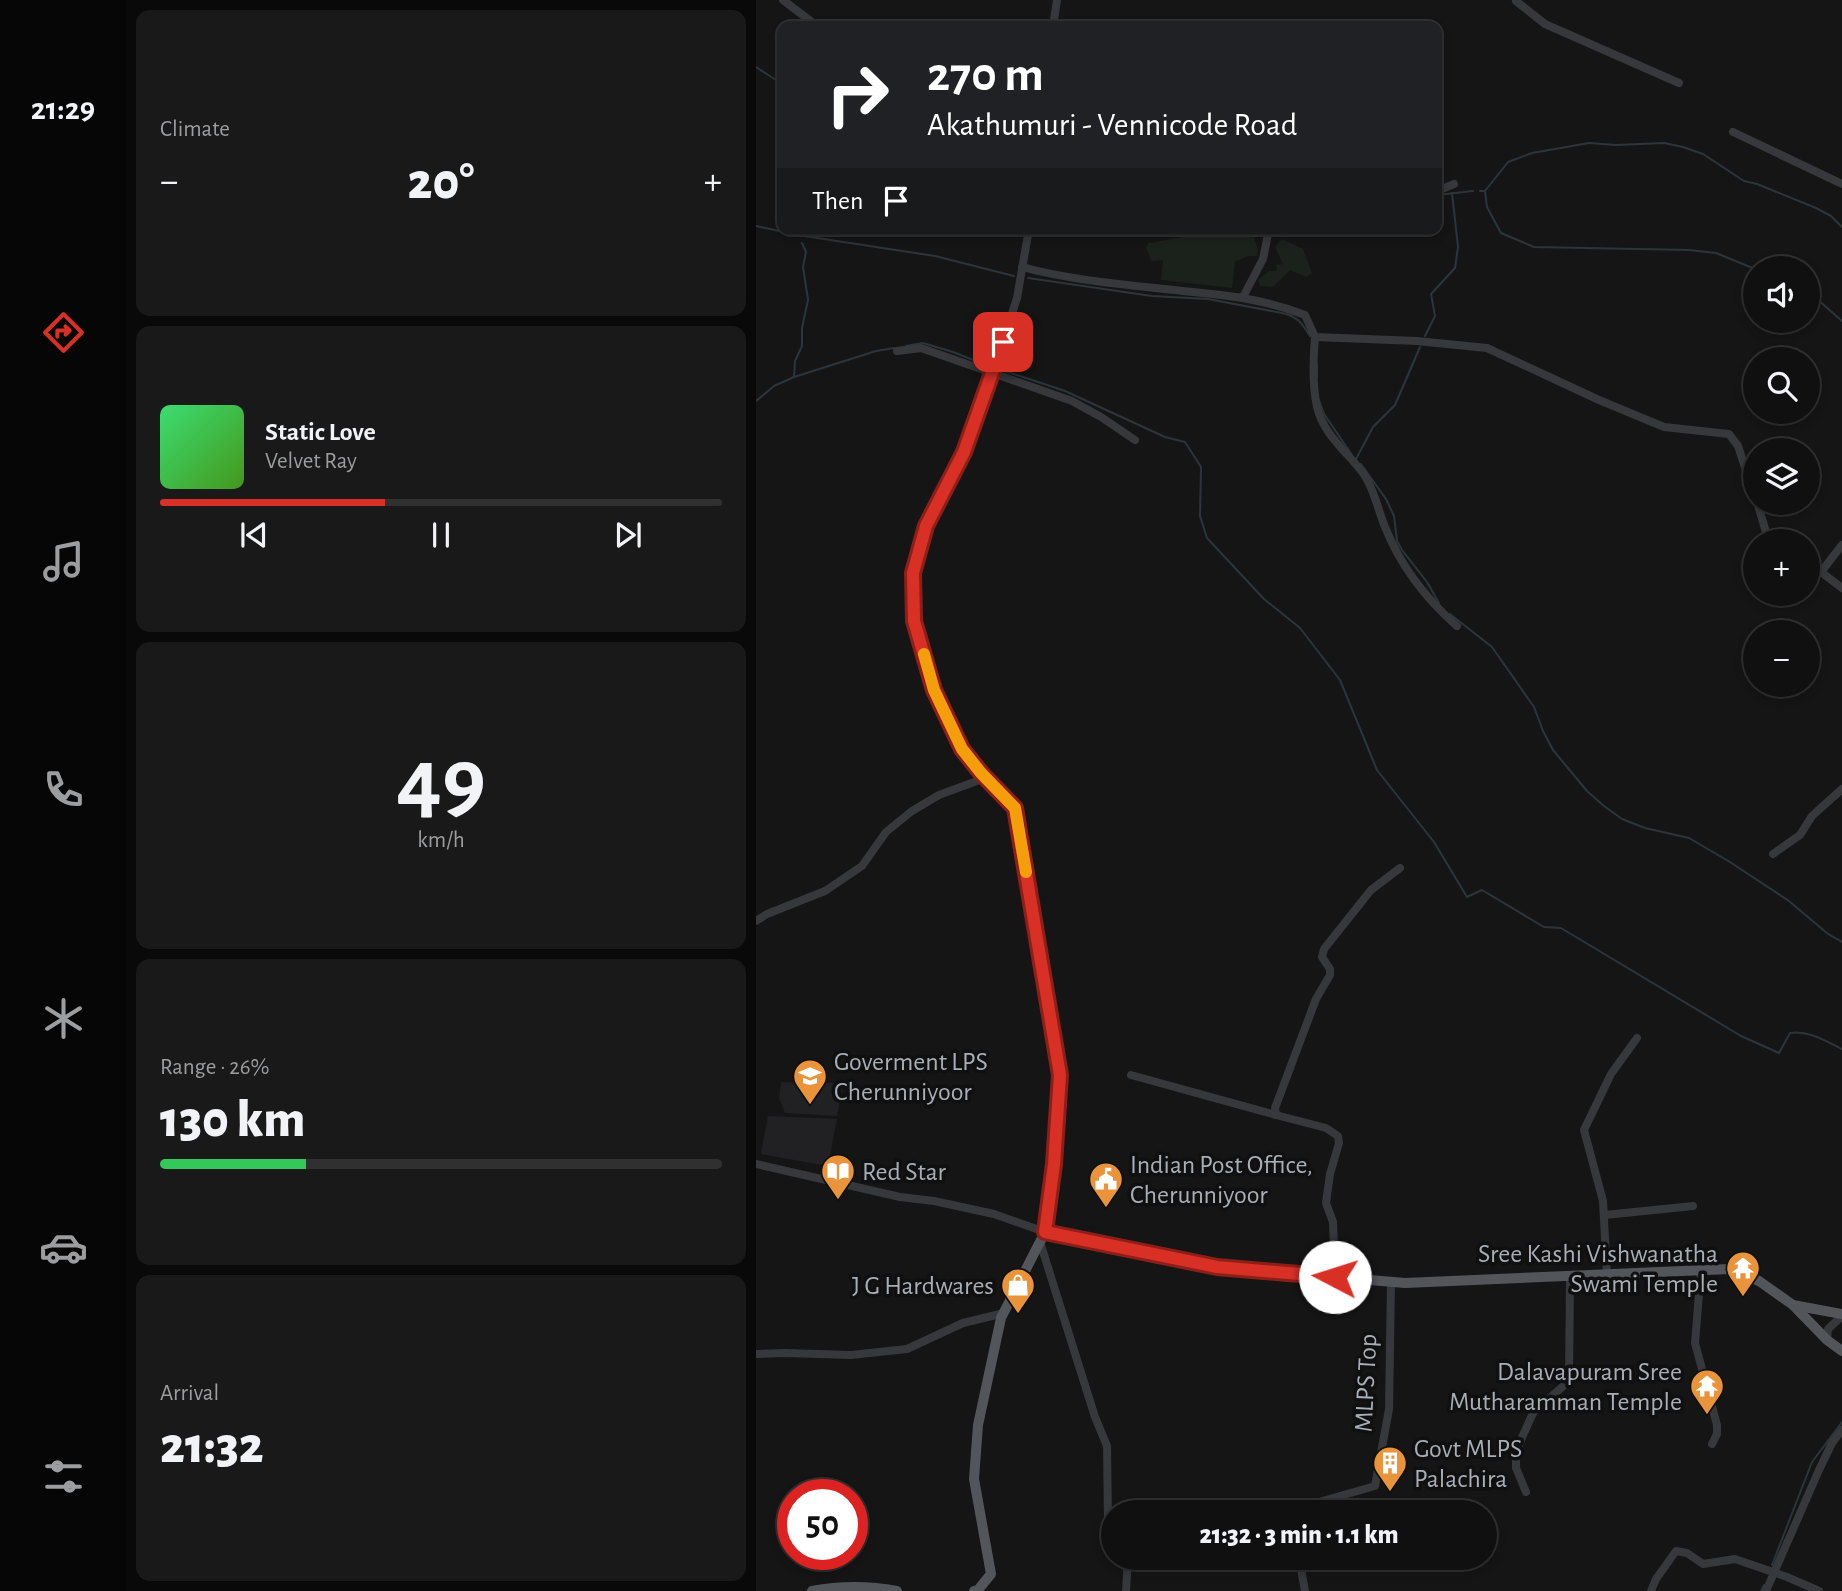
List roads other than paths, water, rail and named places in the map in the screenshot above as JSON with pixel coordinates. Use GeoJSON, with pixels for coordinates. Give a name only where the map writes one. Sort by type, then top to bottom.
{"type":"FeatureCollection","features":[{"type":"Feature","properties":{"kind":"main road"},"geometry":{"type":"LineString","coordinates":[[974,1591],[978,1590],[991,1574],[974,1479],[978,1425],[1004,1313],[1043,1237],[1217,1267],[1405,1283],[1729,1269],[1759,1281],[1793,1305],[1842,1352]]}},
{"type":"Feature","properties":{"kind":"main road"},"geometry":{"type":"LineString","coordinates":[[1793,1305],[1842,1315]]}},
{"type":"Feature","properties":{"kind":"main road"},"geometry":{"type":"LineString","coordinates":[[812,1591],[827,1588],[881,1588],[897,1591]]}},
{"type":"Feature","properties":{"kind":"street"},"geometry":{"type":"LineString","coordinates":[[783,0],[810,21]]}},
{"type":"Feature","properties":{"kind":"street"},"geometry":{"type":"LineString","coordinates":[[1054,21],[1057,0]]}},
{"type":"Feature","properties":{"kind":"street"},"geometry":{"type":"LineString","coordinates":[[1516,1],[1545,24],[1679,83]]}},
{"type":"Feature","properties":{"kind":"street"},"geometry":{"type":"LineString","coordinates":[[1733,131],[1842,184]]}},
{"type":"Feature","properties":{"kind":"street"},"geometry":{"type":"LineString","coordinates":[[1442,189],[1454,184]]}},
{"type":"Feature","properties":{"kind":"street"},"geometry":{"type":"LineString","coordinates":[[1027,235],[1017,298],[993,374],[964,452],[926,526],[913,573],[914,621],[934,690],[962,749],[985,778],[1015,808],[1060,1075],[1054,1164],[1043,1237],[1095,1417],[1107,1446],[1108,1500]]}},
{"type":"Feature","properties":{"kind":"street"},"geometry":{"type":"LineString","coordinates":[[1243,297],[1263,259],[1268,235]]}},
{"type":"Feature","properties":{"kind":"street"},"geometry":{"type":"LineString","coordinates":[[1021,267],[1057,277],[1243,297],[1284,307],[1305,316],[1315,337],[1313,360],[1317,408],[1327,429],[1364,474],[1384,526],[1408,573],[1439,610],[1457,626]]}},
{"type":"Feature","properties":{"kind":"street"},"geometry":{"type":"LineString","coordinates":[[1315,337],[1417,341],[1487,348],[1664,427],[1729,434],[1738,446],[1743,461]]}},
{"type":"Feature","properties":{"kind":"street"},"geometry":{"type":"LineString","coordinates":[[897,351],[921,348],[1072,401],[1135,440]]}},
{"type":"Feature","properties":{"kind":"street"},"geometry":{"type":"LineString","coordinates":[[1842,545],[1821,572],[1842,588]]}},
{"type":"Feature","properties":{"kind":"street"},"geometry":{"type":"LineString","coordinates":[[756,921],[825,891],[862,866],[886,832],[912,811],[939,795],[985,778]]}},
{"type":"Feature","properties":{"kind":"street"},"geometry":{"type":"LineString","coordinates":[[1773,854],[1800,835],[1812,816],[1842,789]]}},
{"type":"Feature","properties":{"kind":"street"},"geometry":{"type":"LineString","coordinates":[[1276,1115],[1275,1108],[1297,1048],[1316,999],[1330,975],[1330,969],[1322,957],[1324,949],[1371,890],[1400,868]]}},
{"type":"Feature","properties":{"kind":"street"},"geometry":{"type":"LineString","coordinates":[[1607,1274],[1605,1215],[1584,1130],[1611,1074],[1637,1038]]}},
{"type":"Feature","properties":{"kind":"street"},"geometry":{"type":"LineString","coordinates":[[1131,1075],[1326,1128],[1338,1136],[1339,1143],[1330,1174],[1326,1203],[1333,1222],[1335,1277]]}},
{"type":"Feature","properties":{"kind":"street"},"geometry":{"type":"LineString","coordinates":[[756,1164],[900,1197],[995,1214],[1043,1237]]}},
{"type":"Feature","properties":{"kind":"street"},"geometry":{"type":"LineString","coordinates":[[1605,1215],[1693,1206]]}},
{"type":"Feature","properties":{"kind":"street"},"geometry":{"type":"LineString","coordinates":[[1701,1270],[1695,1343],[1717,1425],[1717,1434],[1712,1444]]}},
{"type":"Feature","properties":{"kind":"street"},"geometry":{"type":"LineString","coordinates":[[1526,1492],[1516,1468],[1516,1454],[1520,1442],[1533,1413],[1559,1393],[1569,1381],[1570,1276]]}},
{"type":"Feature","properties":{"kind":"street","name":"MLPS Top"},"geometry":{"type":"LineString","coordinates":[[1326,1500],[1375,1486],[1389,1409],[1391,1282]]}},
{"type":"Feature","properties":{"kind":"street"},"geometry":{"type":"LineString","coordinates":[[756,1354],[851,1355],[907,1349],[963,1323],[1004,1313]]}},
{"type":"Feature","properties":{"kind":"street"},"geometry":{"type":"LineString","coordinates":[[1827,1340],[1828,1329],[1842,1315]]}},
{"type":"Feature","properties":{"kind":"street"},"geometry":{"type":"LineString","coordinates":[[1766,1591],[1819,1470],[1832,1443],[1842,1430]]}},
{"type":"Feature","properties":{"kind":"street"},"geometry":{"type":"LineString","coordinates":[[1651,1591],[1676,1550],[1687,1553],[1703,1564],[1735,1559],[1819,1591]]}},
{"type":"Feature","properties":{"kind":"street"},"geometry":{"type":"LineString","coordinates":[[1126,1591],[1127,1570]]}},
{"type":"Feature","properties":{"kind":"street"},"geometry":{"type":"LineString","coordinates":[[1301,1570],[1305,1591]]}},
{"type":"Feature","properties":{"kind":"waterway"},"geometry":{"type":"LineString","coordinates":[[756,67],[777,81]]}},
{"type":"Feature","properties":{"kind":"waterway"},"geometry":{"type":"LineString","coordinates":[[1485,191],[1508,162],[1532,153],[1589,143],[1664,143],[1703,154],[1744,181],[1816,208],[1831,216],[1842,227]]}},
{"type":"Feature","properties":{"kind":"waterway"},"geometry":{"type":"LineString","coordinates":[[1442,194],[1473,191]]}},
{"type":"Feature","properties":{"kind":"waterway"},"geometry":{"type":"LineString","coordinates":[[1480,191],[1485,191],[1487,207],[1501,233],[1534,247],[1689,250],[1716,253],[1743,264]]}},
{"type":"Feature","properties":{"kind":"waterway"},"geometry":{"type":"LineString","coordinates":[[1425,336],[1435,316],[1431,294],[1455,268],[1458,247],[1452,193]]}},
{"type":"Feature","properties":{"kind":"waterway"},"geometry":{"type":"LineString","coordinates":[[756,226],[777,231]]}},
{"type":"Feature","properties":{"kind":"waterway"},"geometry":{"type":"LineString","coordinates":[[804,236],[935,256],[1014,276]]}},
{"type":"Feature","properties":{"kind":"waterway"},"geometry":{"type":"LineString","coordinates":[[756,401],[774,386],[794,377],[795,361],[802,346],[802,328],[808,300],[803,267],[806,252],[802,243]]}},
{"type":"Feature","properties":{"kind":"waterway"},"geometry":{"type":"LineString","coordinates":[[1028,278],[1152,296],[1208,299],[1282,313],[1299,321],[1310,336]]}},
{"type":"Feature","properties":{"kind":"waterway"},"geometry":{"type":"LineString","coordinates":[[1820,302],[1842,321]]}},
{"type":"Feature","properties":{"kind":"waterway"},"geometry":{"type":"LineString","coordinates":[[906,346],[923,343],[991,367]]}},
{"type":"Feature","properties":{"kind":"waterway"},"geometry":{"type":"LineString","coordinates":[[1356,459],[1373,427],[1395,405],[1420,347]]}},
{"type":"Feature","properties":{"kind":"waterway"},"geometry":{"type":"LineString","coordinates":[[794,377],[876,351],[894,348]]}},
{"type":"Feature","properties":{"kind":"waterway"},"geometry":{"type":"LineString","coordinates":[[1317,365],[1317,377]]}},
{"type":"Feature","properties":{"kind":"waterway"},"geometry":{"type":"LineString","coordinates":[[999,369],[1065,391],[1165,437],[1185,442],[1201,467],[1200,516],[1207,538],[1264,599],[1300,628],[1340,680],[1377,770],[1434,842],[1467,897],[1482,890],[1544,927],[1561,928],[1741,1036],[1779,1053],[1790,1033],[1797,1032],[1817,1037],[1842,1049]]}},
{"type":"Feature","properties":{"kind":"waterway"},"geometry":{"type":"LineString","coordinates":[[1319,400],[1324,414],[1352,455]]}},
{"type":"Feature","properties":{"kind":"waterway"},"geometry":{"type":"LineString","coordinates":[[1361,464],[1386,499],[1394,516],[1397,541],[1402,550],[1427,582],[1439,603]]}},
{"type":"Feature","properties":{"kind":"waterway"},"geometry":{"type":"LineString","coordinates":[[1450,614],[1492,647],[1534,707],[1553,750],[1587,791],[1604,806],[1622,819],[1645,828],[1689,838],[1789,901],[1828,934],[1842,942]]}},
{"type":"Feature","properties":{"kind":"waterway"},"geometry":{"type":"LineString","coordinates":[[1772,1565],[1812,1462],[1842,1422]]}},
{"type":"Feature","properties":{"kind":"waterway"},"geometry":{"type":"LineString","coordinates":[[1761,1591],[1764,1585]]}},
{"type":"Feature","properties":{"kind":"place","name":"Goverment LPS Cherunniyoor"},"geometry":{"type":"Point","coordinates":[810,1106]}},
{"type":"Feature","properties":{"kind":"place","name":"Red Star"},"geometry":{"type":"Point","coordinates":[838,1201]}},
{"type":"Feature","properties":{"kind":"place","name":"Indian Post Office, Cherunniyoor"},"geometry":{"type":"Point","coordinates":[1106,1209]}},
{"type":"Feature","properties":{"kind":"place","name":"Sree Kashi Vishwanatha Swami Temple"},"geometry":{"type":"Point","coordinates":[1743,1298]}},
{"type":"Feature","properties":{"kind":"place","name":"J G Hardwares"},"geometry":{"type":"Point","coordinates":[1018,1315]}},
{"type":"Feature","properties":{"kind":"place","name":"Dalavapuram Sree Mutharamman Temple"},"geometry":{"type":"Point","coordinates":[1707,1416]}},
{"type":"Feature","properties":{"kind":"place","name":"Govt MLPS Palachira"},"geometry":{"type":"Point","coordinates":[1390,1493]}}]}
